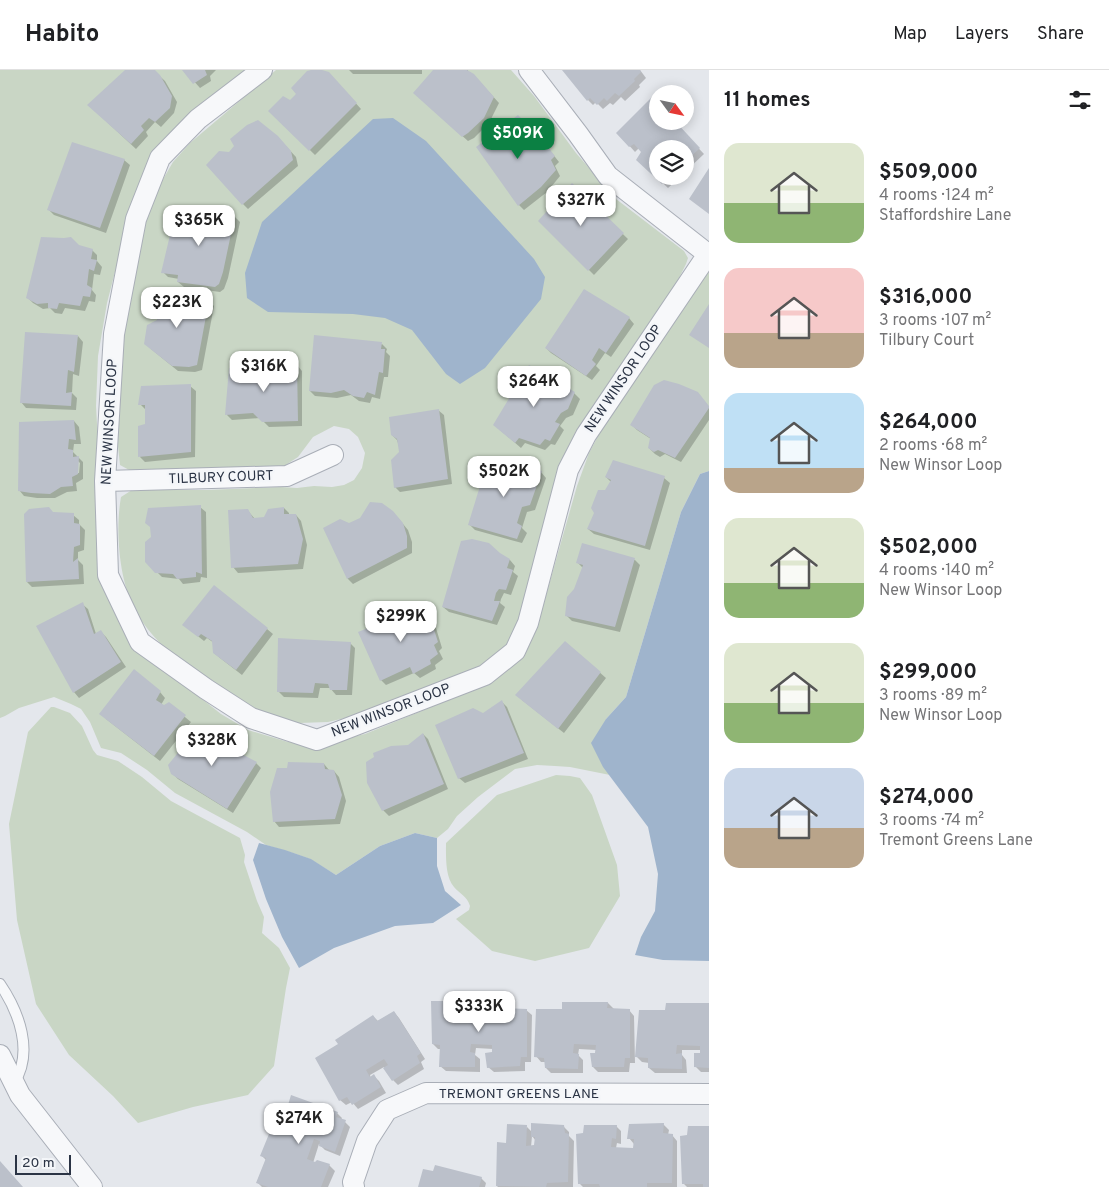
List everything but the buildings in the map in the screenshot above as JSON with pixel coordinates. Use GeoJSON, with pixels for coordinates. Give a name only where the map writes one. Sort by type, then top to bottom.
{"type":"FeatureCollection","features":[{"type":"Feature","properties":{"kind":"street","name":"NEW WINSOR LOOP"},"geometry":{"type":"LineString","coordinates":[[262,70],[198,119],[160,158],[136,219],[114,334],[105,481],[108,575],[140,642],[251,718],[317,740],[485,675],[515,650],[528,623],[568,470],[586,435],[708,254]]}},
{"type":"Feature","properties":{"kind":"street"},"geometry":{"type":"LineString","coordinates":[[529,70],[608,176],[708,254]]}},
{"type":"Feature","properties":{"kind":"street","name":"TILBURY COURT"},"geometry":{"type":"LineString","coordinates":[[105,481],[287,476],[333,455]]}},
{"type":"Feature","properties":{"kind":"street"},"geometry":{"type":"LineString","coordinates":[[0,1055],[20,1095],[92,1187]]}},
{"type":"Feature","properties":{"kind":"street","name":"TREMONT GREENS LANE"},"geometry":{"type":"LineString","coordinates":[[354,1187],[353,1182],[367,1141],[387,1110],[426,1093],[709,1094]]}},
{"type":"Feature","properties":{"kind":"lane"},"geometry":{"type":"LineString","coordinates":[[0,984],[8,995],[24,1040],[22,1068],[14,1084]]}},
{"type":"Feature","properties":{"kind":"green space"},"geometry":{"type":"Polygon","coordinates":[[[0,70],[248,70],[207,102],[127,215],[107,303],[98,356],[96,406],[106,586],[159,665],[221,714],[248,730],[288,742],[324,743],[365,734],[493,682],[514,664],[537,627],[577,486],[589,453],[605,423],[660,342],[700,278],[709,272],[709,471],[700,474],[681,512],[626,697],[606,719],[602,764],[610,775],[555,766],[537,765],[515,769],[478,797],[437,838],[415,833],[380,846],[336,875],[310,859],[266,845],[247,832],[175,793],[147,770],[121,753],[101,748],[90,722],[81,709],[71,704],[54,697],[19,708],[0,718],[0,70]]]}},
{"type":"Feature","properties":{"kind":"green space"},"geometry":{"type":"Polygon","coordinates":[[[276,70],[511,70],[534,96],[576,153],[616,199],[684,251],[688,258],[679,278],[578,431],[515,629],[507,645],[488,662],[467,672],[358,715],[328,722],[299,723],[274,719],[246,706],[161,644],[137,614],[126,587],[120,557],[118,525],[121,497],[132,490],[332,487],[344,485],[354,480],[362,468],[365,453],[358,437],[349,429],[334,426],[313,437],[298,457],[281,468],[131,471],[120,465],[117,437],[118,354],[149,208],[155,193],[173,162],[190,143],[276,70]]]}},
{"type":"Feature","properties":{"kind":"green space"},"geometry":{"type":"Polygon","coordinates":[[[51,707],[70,713],[82,726],[97,755],[118,761],[142,777],[171,801],[240,838],[245,855],[244,862],[264,917],[262,933],[279,948],[290,968],[274,1066],[248,1095],[193,1107],[138,1123],[113,1096],[69,1055],[36,1004],[17,920],[9,824],[28,732],[51,707]]]}},
{"type":"Feature","properties":{"kind":"green space"},"geometry":{"type":"Polygon","coordinates":[[[556,775],[580,778],[592,795],[617,865],[620,896],[589,948],[535,961],[492,951],[456,919],[469,910],[470,906],[449,878],[446,843],[497,795],[556,775]]]}},
{"type":"Feature","properties":{"kind":"water"},"geometry":{"type":"Polygon","coordinates":[[[393,118],[426,141],[534,259],[545,277],[541,299],[485,368],[460,384],[446,374],[412,330],[385,318],[353,314],[268,312],[247,298],[245,273],[262,222],[373,119],[393,118]]]}},
{"type":"Feature","properties":{"kind":"water"},"geometry":{"type":"Polygon","coordinates":[[[709,471],[709,961],[663,960],[635,955],[641,937],[655,911],[658,874],[648,827],[603,767],[591,743],[606,719],[626,697],[681,512],[700,474],[709,471]]]}},
{"type":"Feature","properties":{"kind":"water"},"geometry":{"type":"Polygon","coordinates":[[[415,833],[437,838],[437,866],[445,891],[461,905],[433,923],[395,926],[334,948],[299,968],[282,937],[266,899],[253,860],[259,843],[311,859],[336,875],[380,846],[415,833]]]}}]}
